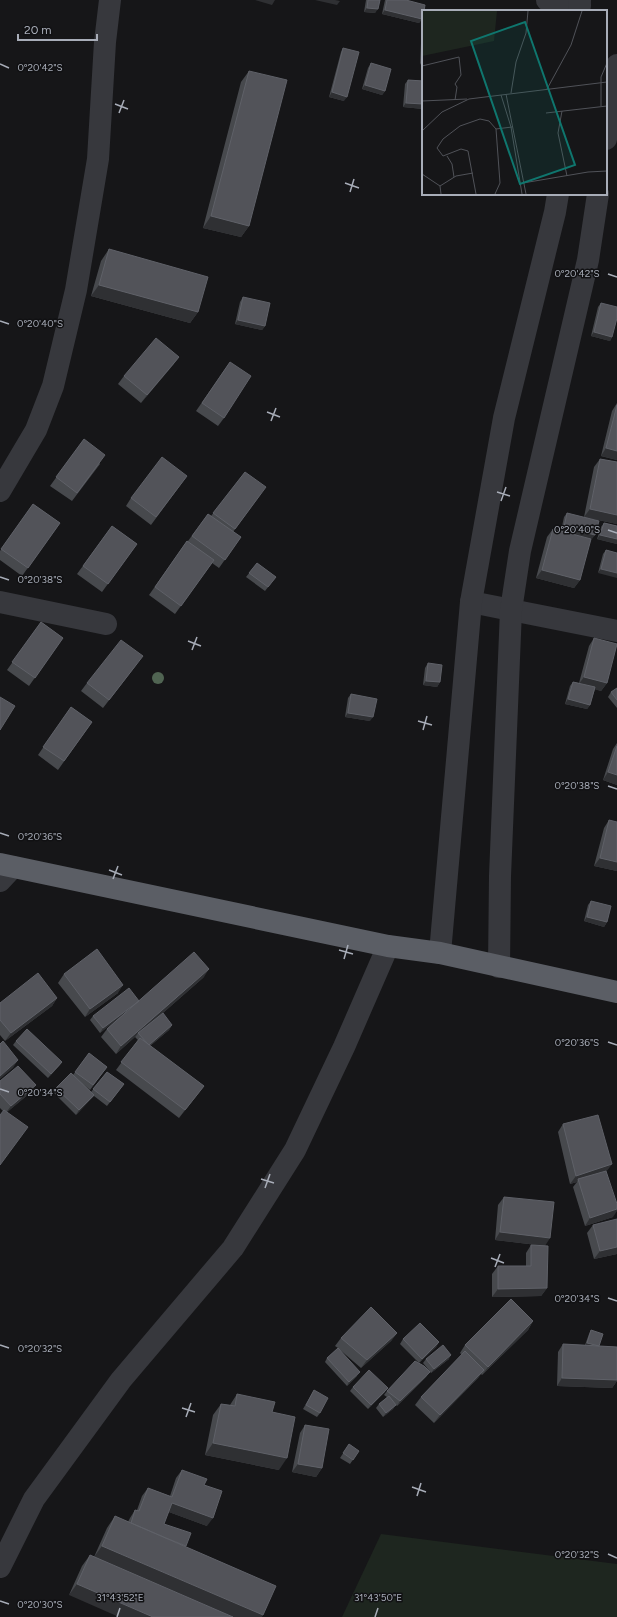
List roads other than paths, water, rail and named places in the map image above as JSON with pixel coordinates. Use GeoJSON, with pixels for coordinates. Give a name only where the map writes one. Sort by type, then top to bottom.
{"type":"FeatureCollection","features":[{"type":"Feature","properties":{"kind":"highway"},"geometry":{"type":"LineString","coordinates":[[4,870],[388,946],[440,953],[617,992]]}},
{"type":"Feature","properties":{"kind":"street"},"geometry":{"type":"LineString","coordinates":[[0,491],[36,430],[53,386],[76,290],[98,159],[105,42],[110,0]]}},
{"type":"Feature","properties":{"kind":"street"},"geometry":{"type":"LineString","coordinates":[[547,0],[580,5]]}},
{"type":"Feature","properties":{"kind":"street"},"geometry":{"type":"LineString","coordinates":[[607,132],[617,65]]}},
{"type":"Feature","properties":{"kind":"street"},"geometry":{"type":"LineString","coordinates":[[440,953],[471,602],[504,418],[556,212],[558,195]]}},
{"type":"Feature","properties":{"kind":"street"},"geometry":{"type":"LineString","coordinates":[[499,967],[500,876],[511,610],[520,551],[588,260],[598,195]]}},
{"type":"Feature","properties":{"kind":"street"},"geometry":{"type":"LineString","coordinates":[[0,602],[106,624]]}},
{"type":"Feature","properties":{"kind":"street"},"geometry":{"type":"LineString","coordinates":[[471,602],[617,631]]}},
{"type":"Feature","properties":{"kind":"street"},"geometry":{"type":"LineString","coordinates":[[0,1567],[34,1499],[121,1380],[233,1248],[295,1150],[344,1047],[388,946]]}}]}
